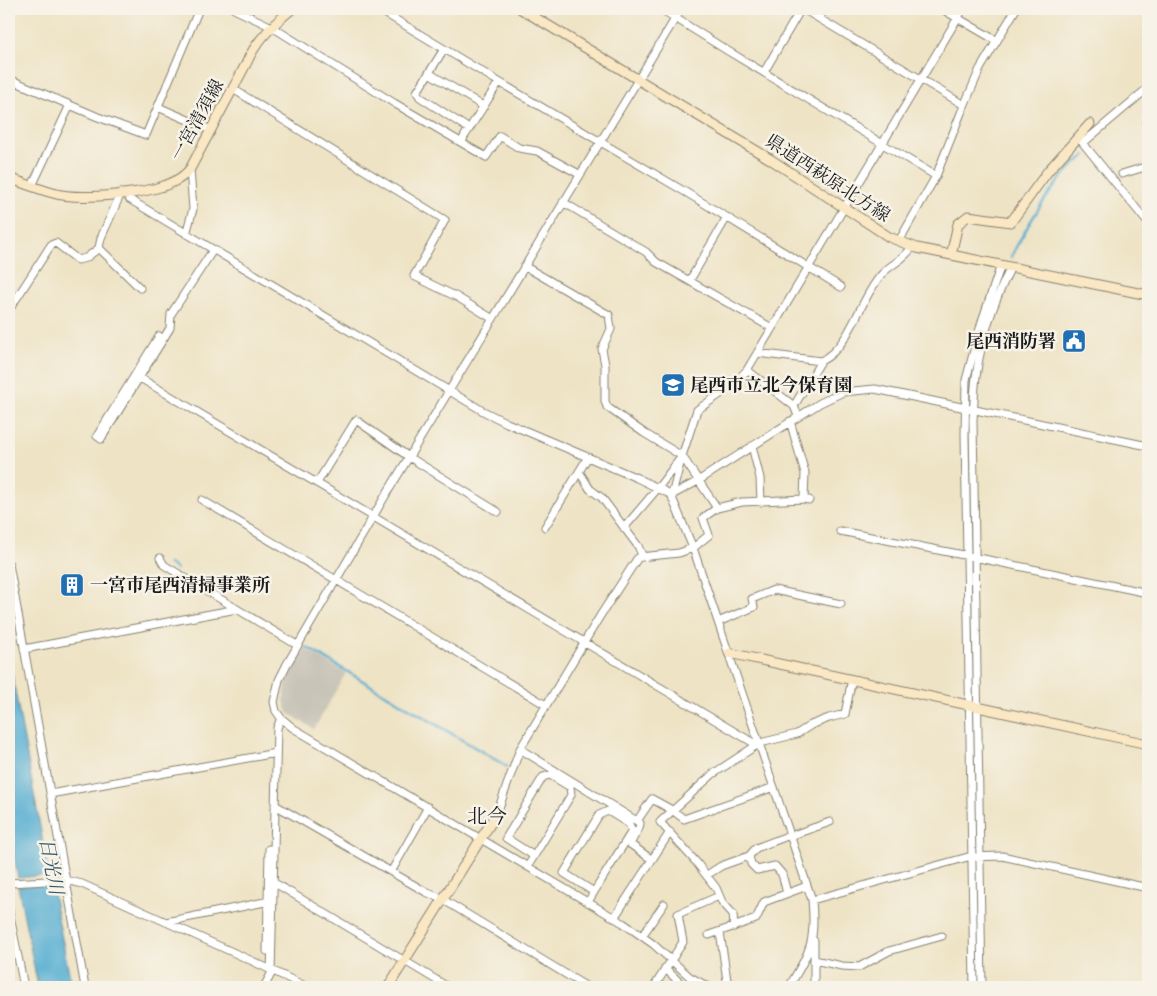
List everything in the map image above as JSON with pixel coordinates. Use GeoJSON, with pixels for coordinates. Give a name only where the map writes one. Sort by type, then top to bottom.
{"type":"FeatureCollection","features":[{"type":"Feature","properties":{"kind":"main road","name":"一宮清須線"},"geometry":{"type":"LineString","coordinates":[[9,178],[53,194],[76,197],[124,193],[174,182],[190,168],[250,54],[272,27],[292,9]]}},
{"type":"Feature","properties":{"kind":"main road","name":"県道西萩原北方線"},"geometry":{"type":"LineString","coordinates":[[522,9],[770,159],[889,237],[913,246],[951,255],[1148,295]]}},
{"type":"Feature","properties":{"kind":"main road"},"geometry":{"type":"LineString","coordinates":[[951,255],[958,224],[968,216],[1011,222],[1048,171],[1080,140],[1090,124]]}},
{"type":"Feature","properties":{"kind":"main road"},"geometry":{"type":"LineString","coordinates":[[729,653],[1148,744]]}},
{"type":"Feature","properties":{"kind":"main road"},"geometry":{"type":"LineString","coordinates":[[388,987],[497,813]]}},
{"type":"Feature","properties":{"kind":"street"},"geometry":{"type":"LineString","coordinates":[[9,79],[146,135],[200,9]]}},
{"type":"Feature","properties":{"kind":"street"},"geometry":{"type":"LineString","coordinates":[[234,9],[272,27],[394,103],[486,157],[500,136],[519,148],[537,151],[579,174]]}},
{"type":"Feature","properties":{"kind":"street"},"geometry":{"type":"LineString","coordinates":[[378,9],[841,287]]}},
{"type":"Feature","properties":{"kind":"street"},"geometry":{"type":"LineString","coordinates":[[661,9],[936,176]]}},
{"type":"Feature","properties":{"kind":"street"},"geometry":{"type":"LineString","coordinates":[[681,9],[579,174],[297,645],[287,664],[274,702],[276,711],[281,718],[314,742],[481,838],[614,918],[642,936],[690,977],[709,987]]}},
{"type":"Feature","properties":{"kind":"street"},"geometry":{"type":"LineString","coordinates":[[764,72],[802,9],[964,105]]}},
{"type":"Feature","properties":{"kind":"street"},"geometry":{"type":"LineString","coordinates":[[819,18],[825,9]]}},
{"type":"Feature","properties":{"kind":"street"},"geometry":{"type":"LineString","coordinates":[[942,9],[997,41]]}},
{"type":"Feature","properties":{"kind":"street"},"geometry":{"type":"LineString","coordinates":[[814,987],[812,900],[693,548],[672,495],[697,410],[732,386],[747,370],[963,9]]}},
{"type":"Feature","properties":{"kind":"street"},"geometry":{"type":"LineString","coordinates":[[899,241],[936,176],[980,69],[1016,9]]}},
{"type":"Feature","properties":{"kind":"street"},"geometry":{"type":"LineString","coordinates":[[444,49],[417,92],[420,97],[469,129]]}},
{"type":"Feature","properties":{"kind":"street"},"geometry":{"type":"LineString","coordinates":[[429,73],[483,106]]}},
{"type":"Feature","properties":{"kind":"street"},"geometry":{"type":"LineString","coordinates":[[462,143],[498,82]]}},
{"type":"Feature","properties":{"kind":"street"},"geometry":{"type":"LineString","coordinates":[[1148,88],[1080,140],[1148,223]]}},
{"type":"Feature","properties":{"kind":"street"},"geometry":{"type":"LineString","coordinates":[[233,89],[445,220],[414,276],[456,297],[492,319]]}},
{"type":"Feature","properties":{"kind":"street"},"geometry":{"type":"LineString","coordinates":[[32,186],[70,105]]}},
{"type":"Feature","properties":{"kind":"street"},"geometry":{"type":"LineString","coordinates":[[158,107],[211,130]]}},
{"type":"Feature","properties":{"kind":"street"},"geometry":{"type":"LineString","coordinates":[[1122,174],[1148,166]]}},
{"type":"Feature","properties":{"kind":"street"},"geometry":{"type":"LineString","coordinates":[[186,234],[193,209],[190,168]]}},
{"type":"Feature","properties":{"kind":"street"},"geometry":{"type":"LineString","coordinates":[[9,310],[51,245],[56,243],[60,245],[78,260],[86,258],[99,248],[101,238],[124,193],[129,199],[186,234],[506,423],[672,495]]}},
{"type":"Feature","properties":{"kind":"street"},"geometry":{"type":"LineString","coordinates":[[563,202],[646,252],[656,262],[772,328]]}},
{"type":"Feature","properties":{"kind":"street"},"geometry":{"type":"LineString","coordinates":[[690,280],[727,217]]}},
{"type":"Feature","properties":{"kind":"street"},"geometry":{"type":"LineString","coordinates":[[794,406],[821,361],[827,358],[841,344],[874,284],[883,272],[906,256],[913,246]]}},
{"type":"Feature","properties":{"kind":"street"},"geometry":{"type":"LineString","coordinates":[[99,248],[140,288]]}},
{"type":"Feature","properties":{"kind":"street"},"geometry":{"type":"LineString","coordinates":[[137,376],[101,438],[97,436],[137,376],[170,328],[171,314],[213,250]]}},
{"type":"Feature","properties":{"kind":"street"},"geometry":{"type":"LineString","coordinates":[[982,987],[976,856],[970,409],[966,380],[982,321],[1001,265]]}},
{"type":"Feature","properties":{"kind":"street"},"geometry":{"type":"LineString","coordinates":[[524,266],[609,314],[611,329],[602,348],[605,365],[605,400],[607,408],[682,456],[717,508]]}},
{"type":"Feature","properties":{"kind":"street"},"geometry":{"type":"LineString","coordinates":[[970,409],[985,334],[997,298],[1011,267]]}},
{"type":"Feature","properties":{"kind":"street"},"geometry":{"type":"LineString","coordinates":[[757,353],[821,361]]}},
{"type":"Feature","properties":{"kind":"street"},"geometry":{"type":"LineString","coordinates":[[747,370],[794,406],[798,416]]}},
{"type":"Feature","properties":{"kind":"street"},"geometry":{"type":"LineString","coordinates":[[137,376],[758,744]]}},
{"type":"Feature","properties":{"kind":"street"},"geometry":{"type":"LineString","coordinates":[[672,495],[698,481],[798,416],[843,392],[859,390],[875,389],[1148,446]]}},
{"type":"Feature","properties":{"kind":"street"},"geometry":{"type":"LineString","coordinates":[[316,483],[356,420],[409,457],[498,512]]}},
{"type":"Feature","properties":{"kind":"street"},"geometry":{"type":"LineString","coordinates":[[497,813],[520,749],[584,642],[637,559],[679,553],[693,548],[709,535],[703,518],[717,508],[742,502],[807,500],[805,473],[790,421]]}},
{"type":"Feature","properties":{"kind":"street"},"geometry":{"type":"LineString","coordinates":[[752,446],[760,478],[761,502]]}},
{"type":"Feature","properties":{"kind":"street"},"geometry":{"type":"LineString","coordinates":[[624,528],[682,456]]}},
{"type":"Feature","properties":{"kind":"street"},"geometry":{"type":"LineString","coordinates":[[546,527],[588,457]]}},
{"type":"Feature","properties":{"kind":"street"},"geometry":{"type":"LineString","coordinates":[[580,473],[590,489],[602,498],[638,546],[642,557]]}},
{"type":"Feature","properties":{"kind":"street"},"geometry":{"type":"LineString","coordinates":[[202,500],[546,704]]}},
{"type":"Feature","properties":{"kind":"street"},"geometry":{"type":"LineString","coordinates":[[840,531],[1148,593]]}},
{"type":"Feature","properties":{"kind":"street"},"geometry":{"type":"LineString","coordinates":[[160,558],[164,565],[297,645]]}},
{"type":"Feature","properties":{"kind":"street"},"geometry":{"type":"LineString","coordinates":[[9,564],[85,987]]}},
{"type":"Feature","properties":{"kind":"street"},"geometry":{"type":"LineString","coordinates":[[718,622],[754,607],[752,599],[774,590],[841,604]]}},
{"type":"Feature","properties":{"kind":"street"},"geometry":{"type":"LineString","coordinates":[[24,649],[237,609]]}},
{"type":"Feature","properties":{"kind":"street"},"geometry":{"type":"LineString","coordinates":[[734,927],[734,914],[722,902],[707,875],[686,849],[660,822],[713,774],[758,744],[797,734],[811,725],[845,714],[852,679]]}},
{"type":"Feature","properties":{"kind":"street"},"geometry":{"type":"LineString","coordinates":[[264,987],[271,974],[268,968],[274,753],[277,728],[281,718]]}},
{"type":"Feature","properties":{"kind":"street"},"geometry":{"type":"LineString","coordinates":[[520,749],[640,822],[640,828],[630,844],[651,859]]}},
{"type":"Feature","properties":{"kind":"street"},"geometry":{"type":"LineString","coordinates":[[50,794],[274,753]]}},
{"type":"Feature","properties":{"kind":"street"},"geometry":{"type":"LineString","coordinates":[[270,901],[273,882],[274,753]]}},
{"type":"Feature","properties":{"kind":"street"},"geometry":{"type":"LineString","coordinates":[[528,866],[571,795],[570,787],[550,774],[543,777],[506,838],[534,856]]}},
{"type":"Feature","properties":{"kind":"street"},"geometry":{"type":"LineString","coordinates":[[637,821],[652,799],[684,819],[774,787]]}},
{"type":"Feature","properties":{"kind":"street"},"geometry":{"type":"LineString","coordinates":[[275,805],[390,872],[442,899],[587,987]]}},
{"type":"Feature","properties":{"kind":"street"},"geometry":{"type":"LineString","coordinates":[[390,872],[428,807]]}},
{"type":"Feature","properties":{"kind":"street"},"geometry":{"type":"LineString","coordinates":[[588,902],[632,831],[629,824],[608,811],[598,815],[564,873],[594,892]]}},
{"type":"Feature","properties":{"kind":"street"},"geometry":{"type":"LineString","coordinates":[[707,875],[721,866],[749,856],[756,848],[830,822]]}},
{"type":"Feature","properties":{"kind":"street"},"geometry":{"type":"LineString","coordinates":[[614,918],[670,832]]}},
{"type":"Feature","properties":{"kind":"street"},"geometry":{"type":"LineString","coordinates":[[749,856],[751,864],[757,870],[775,866],[782,874],[787,893]]}},
{"type":"Feature","properties":{"kind":"street"},"geometry":{"type":"LineString","coordinates":[[974,987],[976,856]]}},
{"type":"Feature","properties":{"kind":"street"},"geometry":{"type":"LineString","coordinates":[[812,900],[976,856],[1002,856],[1148,888]]}},
{"type":"Feature","properties":{"kind":"street"},"geometry":{"type":"LineString","coordinates":[[9,882],[66,880],[98,891],[307,987]]}},
{"type":"Feature","properties":{"kind":"street"},"geometry":{"type":"LineString","coordinates":[[273,882],[448,987]]}},
{"type":"Feature","properties":{"kind":"street"},"geometry":{"type":"LineString","coordinates":[[709,935],[756,919],[764,902],[807,886]]}},
{"type":"Feature","properties":{"kind":"street"},"geometry":{"type":"LineString","coordinates":[[654,987],[683,942],[678,914],[719,896]]}},
{"type":"Feature","properties":{"kind":"street"},"geometry":{"type":"LineString","coordinates":[[166,922],[270,901]]}},
{"type":"Feature","properties":{"kind":"street"},"geometry":{"type":"LineString","coordinates":[[642,936],[664,904]]}},
{"type":"Feature","properties":{"kind":"street"},"geometry":{"type":"LineString","coordinates":[[9,911],[24,987]]}},
{"type":"Feature","properties":{"kind":"street"},"geometry":{"type":"LineString","coordinates":[[789,987],[806,958],[812,942],[814,923]]}},
{"type":"Feature","properties":{"kind":"street"},"geometry":{"type":"LineString","coordinates":[[720,932],[728,987]]}},
{"type":"Feature","properties":{"kind":"street"},"geometry":{"type":"LineString","coordinates":[[814,960],[842,966],[859,967],[889,951],[942,936]]}},
{"type":"Feature","properties":{"kind":"street"},"geometry":{"type":"LineString","coordinates":[[666,968],[684,987]]}},
{"type":"Feature","properties":{"kind":"shaded area"},"geometry":{"type":"Polygon","coordinates":[[[305,649],[346,673],[314,729],[288,713],[284,701],[286,684],[305,649]]]}},
{"type":"Feature","properties":{"kind":"water"},"geometry":{"type":"Polygon","coordinates":[[[9,658],[49,875],[18,878],[9,831],[9,658]]]}},
{"type":"Feature","properties":{"kind":"water"},"geometry":{"type":"Polygon","coordinates":[[[51,884],[72,987],[38,987],[18,886],[51,884]]]}},
{"type":"Feature","properties":{"kind":"waterway"},"geometry":{"type":"LineString","coordinates":[[1011,257],[1034,216],[1053,188],[1086,155]]}},
{"type":"Feature","properties":{"kind":"waterway"},"geometry":{"type":"LineString","coordinates":[[993,298],[1001,278]]}},
{"type":"Feature","properties":{"kind":"waterway"},"geometry":{"type":"LineString","coordinates":[[971,390],[975,363]]}},
{"type":"Feature","properties":{"kind":"waterway"},"geometry":{"type":"LineString","coordinates":[[970,455],[971,582]]}},
{"type":"Feature","properties":{"kind":"waterway"},"geometry":{"type":"LineString","coordinates":[[169,564],[177,569]]}},
{"type":"Feature","properties":{"kind":"waterway"},"geometry":{"type":"LineString","coordinates":[[306,647],[506,766]]}},
{"type":"Feature","properties":{"kind":"waterway"},"geometry":{"type":"LineString","coordinates":[[974,773],[977,987]]}},
{"type":"Feature","properties":{"kind":"place","name":"尾西消防署"},"geometry":{"type":"Point","coordinates":[1074,341]}},
{"type":"Feature","properties":{"kind":"place","name":"尾西市立北今保育園"},"geometry":{"type":"Point","coordinates":[673,385]}},
{"type":"Feature","properties":{"kind":"place","name":"一宮市尾西清掃事業所"},"geometry":{"type":"Point","coordinates":[72,585]}},
{"type":"Feature","properties":{"kind":"district","name":"北今"},"geometry":{"type":"Point","coordinates":[487,816]}},
{"type":"Feature","properties":{"kind":"water label","name":"日光川"},"geometry":{"type":"Point","coordinates":[52,866]}}]}
